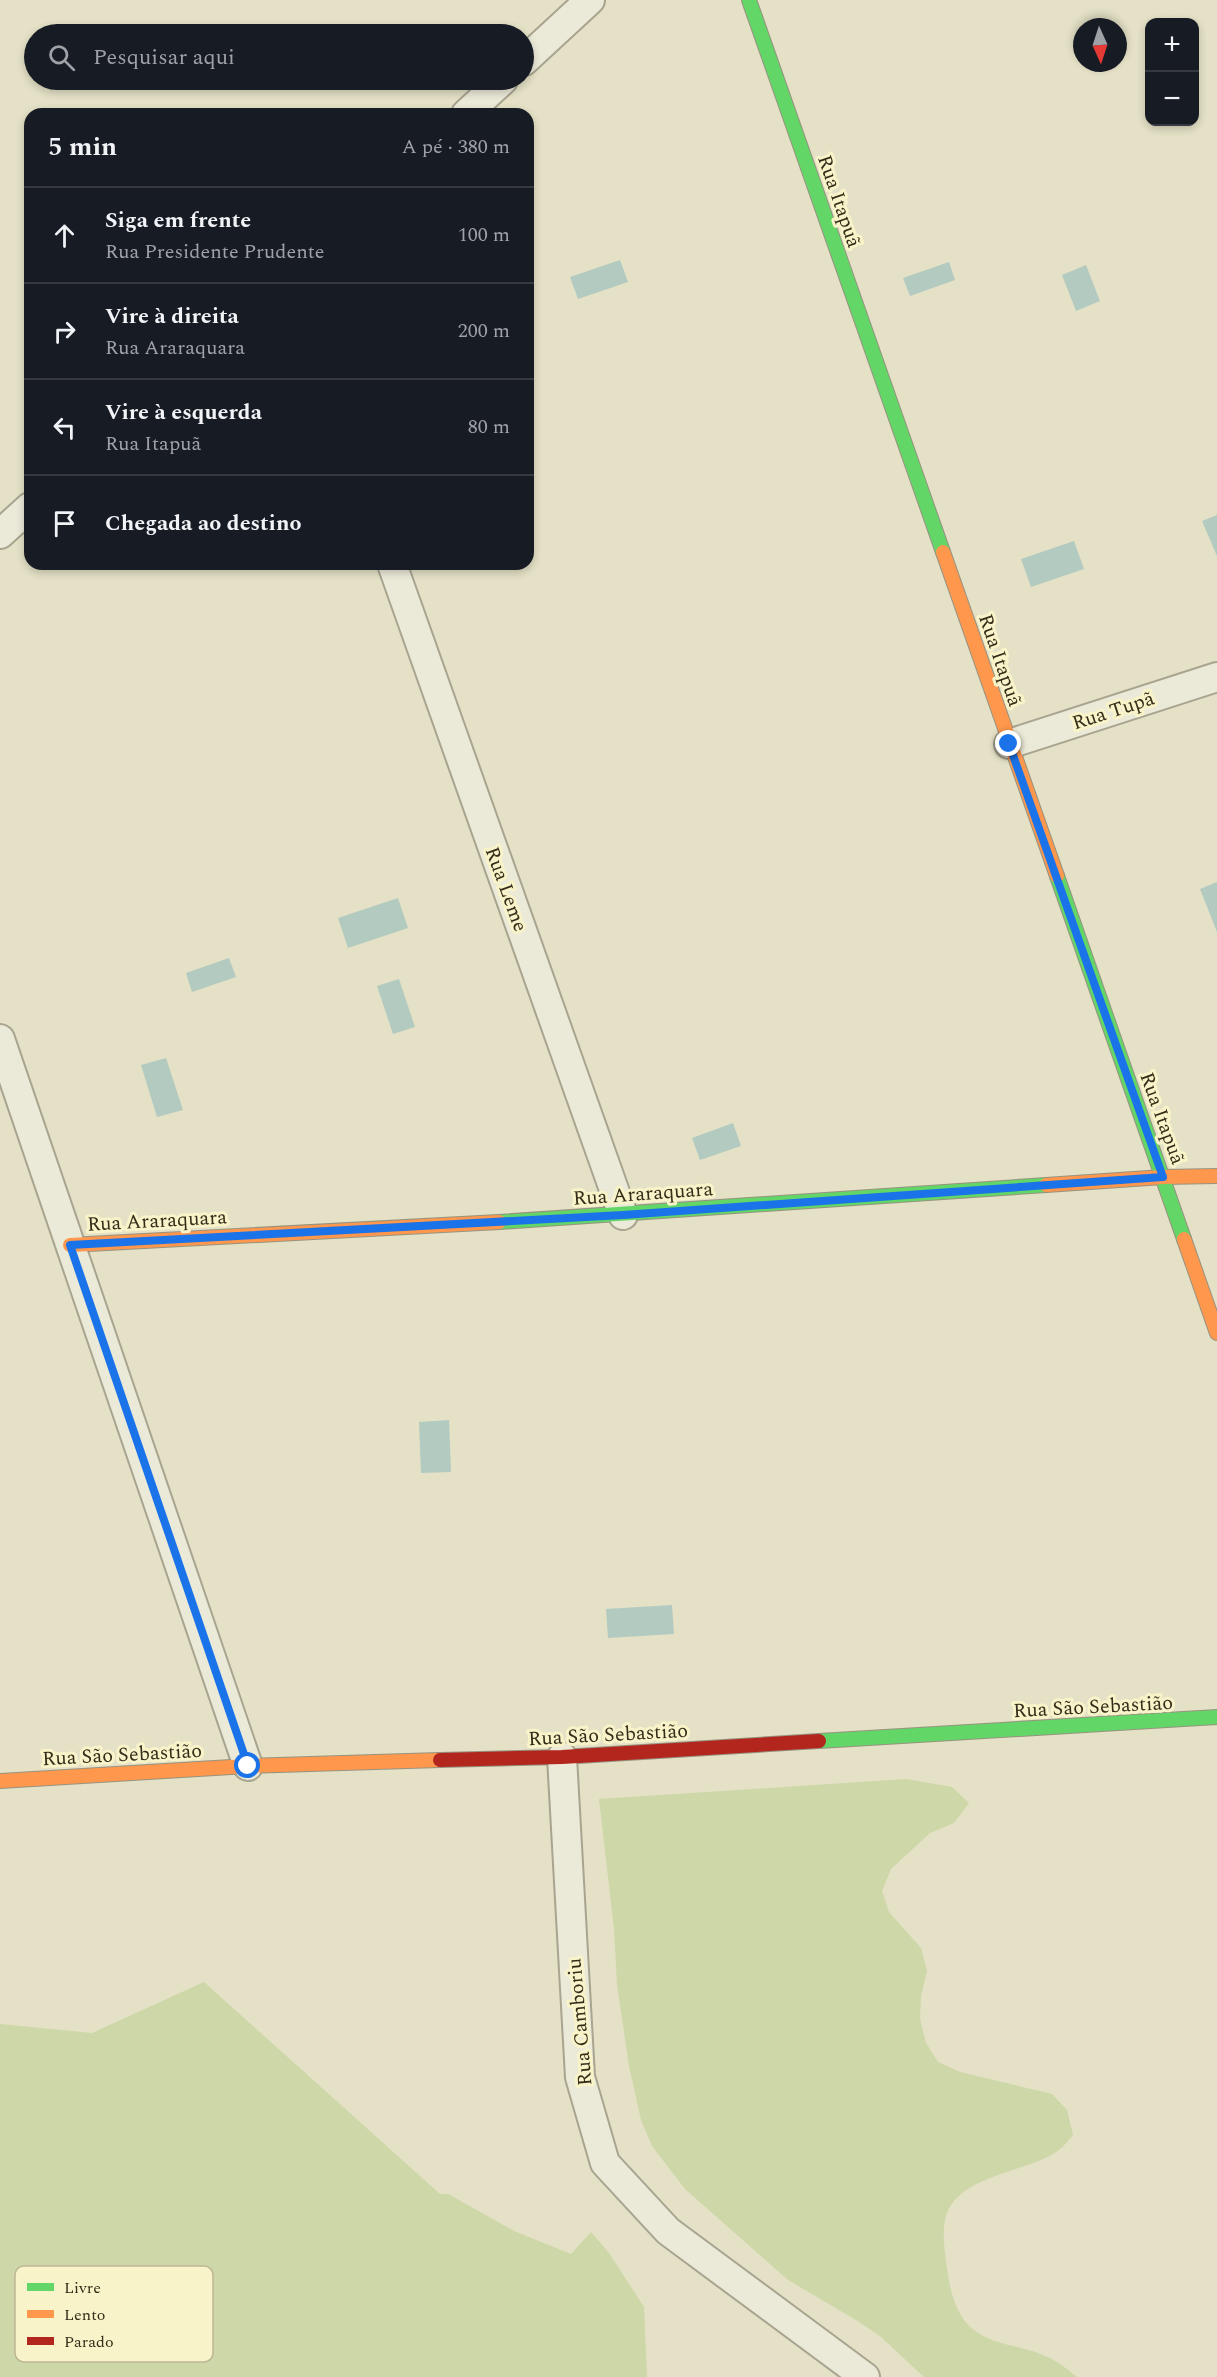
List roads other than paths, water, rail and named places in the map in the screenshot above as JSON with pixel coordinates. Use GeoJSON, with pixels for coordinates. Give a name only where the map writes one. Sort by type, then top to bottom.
{"type":"FeatureCollection","features":[{"type":"Feature","properties":{"kind":"street"},"geometry":{"type":"LineString","coordinates":[[534,52],[590,0]]}},
{"type":"Feature","properties":{"kind":"street","name":"Rua Itapuã"},"geometry":{"type":"LineString","coordinates":[[749,0],[1217,1333]]}},
{"type":"Feature","properties":{"kind":"street"},"geometry":{"type":"LineString","coordinates":[[473,108],[492,90]]}},
{"type":"Feature","properties":{"kind":"street"},"geometry":{"type":"LineString","coordinates":[[0,534],[24,512]]}},
{"type":"Feature","properties":{"kind":"street","name":"Rua Leme"},"geometry":{"type":"LineString","coordinates":[[394,570],[623,1215]]}},
{"type":"Feature","properties":{"kind":"street","name":"Rua Tupã"},"geometry":{"type":"LineString","coordinates":[[1009,744],[1217,677]]}},
{"type":"Feature","properties":{"kind":"street"},"geometry":{"type":"LineString","coordinates":[[0,1039],[248,1766]]}},
{"type":"Feature","properties":{"kind":"street","name":"Rua Araraquara"},"geometry":{"type":"LineString","coordinates":[[70,1245],[623,1215],[1163,1177],[1217,1176]]}},
{"type":"Feature","properties":{"kind":"street","name":"Rua São Sebastião"},"geometry":{"type":"LineString","coordinates":[[0,1781],[248,1766],[562,1757],[1217,1718]]}},
{"type":"Feature","properties":{"kind":"street","name":"Rua Camboriu"},"geometry":{"type":"LineString","coordinates":[[562,1757],[580,2077],[605,2163],[668,2231],[865,2377]]}}]}
